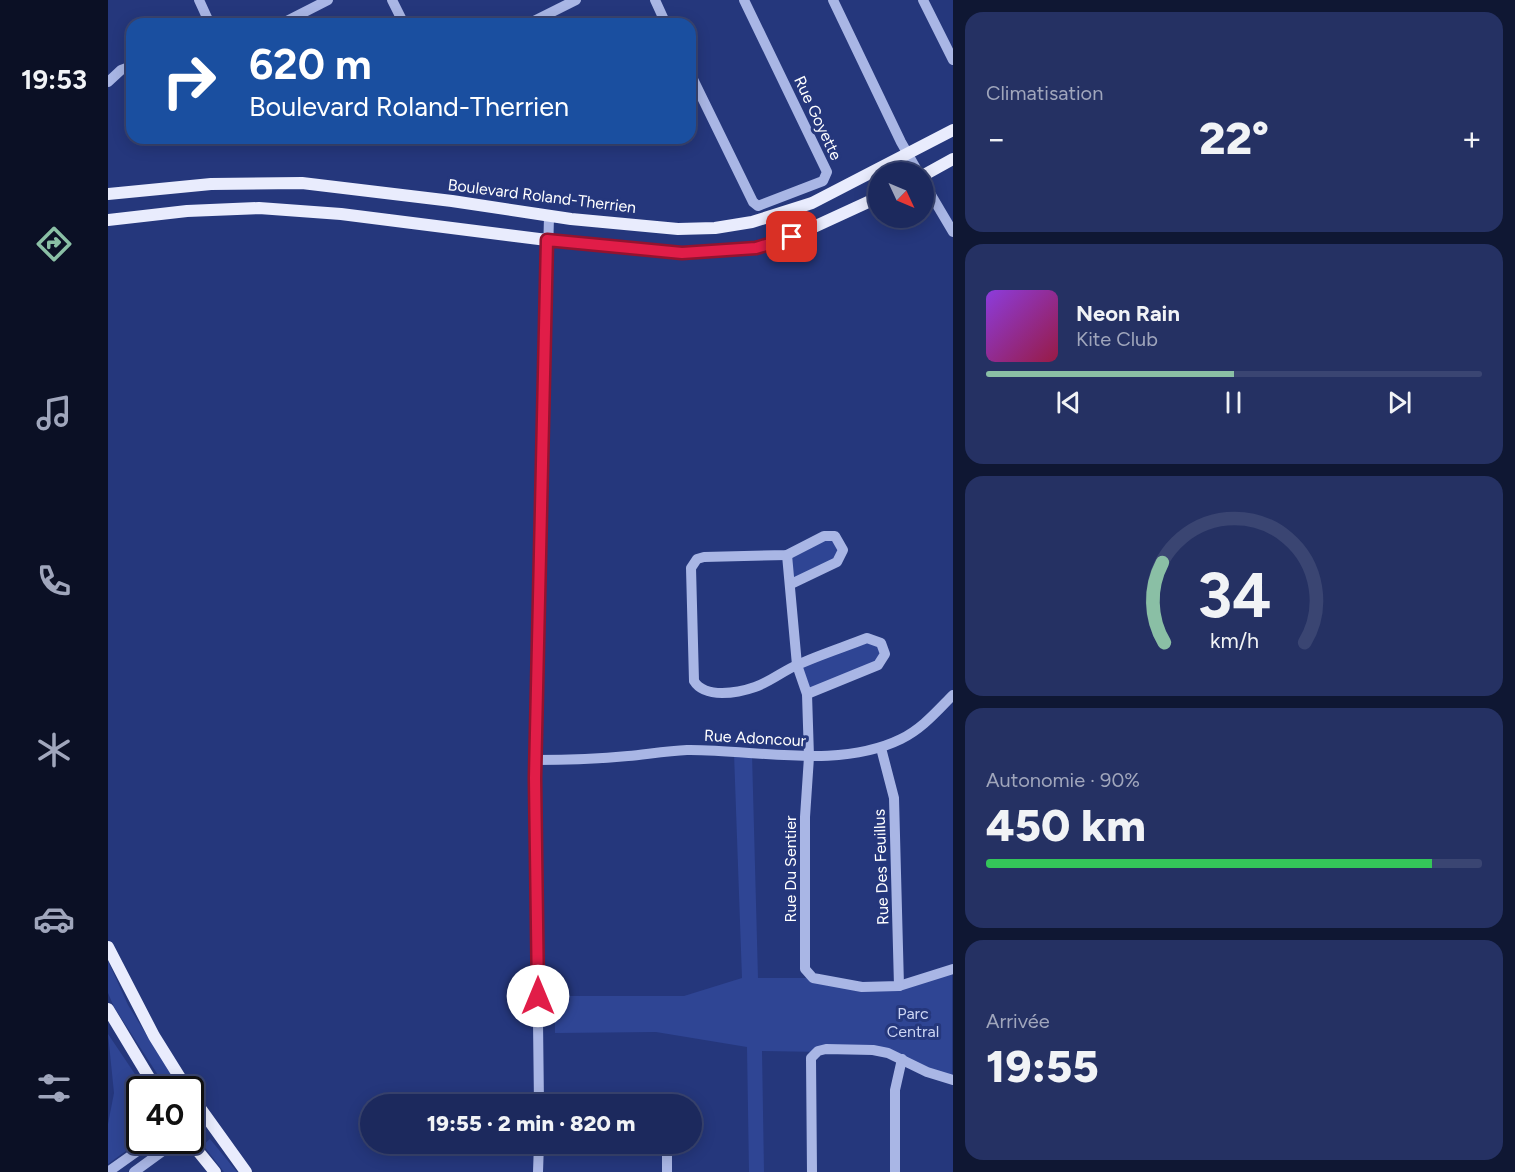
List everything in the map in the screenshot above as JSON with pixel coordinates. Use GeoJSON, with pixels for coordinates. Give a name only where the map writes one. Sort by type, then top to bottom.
{"type":"FeatureCollection","features":[{"type":"Feature","properties":{"kind":"main road","name":"Boulevard Roland-Therrien"},"geometry":{"type":"LineString","coordinates":[[108,194],[211,184],[302,183],[452,201],[549,216],[678,229],[715,228],[752,222],[812,203],[952,130]]}},
{"type":"Feature","properties":{"kind":"main road"},"geometry":{"type":"LineString","coordinates":[[934,169],[952,159]]}},
{"type":"Feature","properties":{"kind":"main road"},"geometry":{"type":"LineString","coordinates":[[108,220],[187,211],[259,208],[341,214],[547,240],[682,253],[756,248],[792,237],[868,202]]}},
{"type":"Feature","properties":{"kind":"main road"},"geometry":{"type":"LineString","coordinates":[[108,947],[154,1036],[180,1076]]}},
{"type":"Feature","properties":{"kind":"main road"},"geometry":{"type":"LineString","coordinates":[[108,1009],[148,1076]]}},
{"type":"Feature","properties":{"kind":"main road"},"geometry":{"type":"LineString","coordinates":[[204,1117],[246,1172]]}},
{"type":"Feature","properties":{"kind":"main road"},"geometry":{"type":"LineString","coordinates":[[200,1154],[215,1172]]}},
{"type":"Feature","properties":{"kind":"street"},"geometry":{"type":"LineString","coordinates":[[199,0],[207,18]]}},
{"type":"Feature","properties":{"kind":"street"},"geometry":{"type":"LineString","coordinates":[[293,18],[328,0]]}},
{"type":"Feature","properties":{"kind":"street"},"geometry":{"type":"LineString","coordinates":[[392,0],[401,18]]}},
{"type":"Feature","properties":{"kind":"street"},"geometry":{"type":"LineString","coordinates":[[655,0],[663,18]]}},
{"type":"Feature","properties":{"kind":"street","name":"Rue Goyette"},"geometry":{"type":"LineString","coordinates":[[696,85],[753,202],[758,206],[823,181],[827,172],[744,0]]}},
{"type":"Feature","properties":{"kind":"street"},"geometry":{"type":"LineString","coordinates":[[833,0],[912,162]]}},
{"type":"Feature","properties":{"kind":"street"},"geometry":{"type":"LineString","coordinates":[[923,0],[952,60]]}},
{"type":"Feature","properties":{"kind":"street"},"geometry":{"type":"LineString","coordinates":[[540,18],[573,1]]}},
{"type":"Feature","properties":{"kind":"street"},"geometry":{"type":"LineString","coordinates":[[108,82],[126,68]]}},
{"type":"Feature","properties":{"kind":"street"},"geometry":{"type":"LineString","coordinates":[[934,200],[952,232]]}},
{"type":"Feature","properties":{"kind":"street"},"geometry":{"type":"LineString","coordinates":[[539,1094],[535,778],[549,216]]}},
{"type":"Feature","properties":{"kind":"street"},"geometry":{"type":"LineString","coordinates":[[791,584],[837,562],[843,550],[835,536],[824,536],[787,555],[704,556],[697,560],[691,568],[694,681],[704,690],[722,692],[756,687],[796,665],[867,638],[881,643],[885,654],[878,665],[807,694]]}},
{"type":"Feature","properties":{"kind":"street","name":"Rue Du Sentier"},"geometry":{"type":"LineString","coordinates":[[787,555],[796,665],[807,694],[809,757],[805,817],[805,969],[813,978],[862,987],[899,986]]}},
{"type":"Feature","properties":{"kind":"street","name":"Rue Adoncour"},"geometry":{"type":"LineString","coordinates":[[536,760],[594,759],[687,750],[809,757],[857,752],[881,748],[902,739],[920,727],[952,695]]}},
{"type":"Feature","properties":{"kind":"street","name":"Rue Des Feuillus"},"geometry":{"type":"LineString","coordinates":[[881,748],[894,798],[899,986]]}},
{"type":"Feature","properties":{"kind":"street"},"geometry":{"type":"LineString","coordinates":[[899,986],[952,969]]}},
{"type":"Feature","properties":{"kind":"street"},"geometry":{"type":"LineString","coordinates":[[812,1172],[811,1058],[818,1051],[873,1050],[902,1059],[927,1072],[952,1080]]}},
{"type":"Feature","properties":{"kind":"street"},"geometry":{"type":"LineString","coordinates":[[895,1172],[895,1090],[902,1059]]}},
{"type":"Feature","properties":{"kind":"street"},"geometry":{"type":"LineString","coordinates":[[108,1172],[133,1154]]}},
{"type":"Feature","properties":{"kind":"street"},"geometry":{"type":"LineString","coordinates":[[134,1172],[159,1154]]}},
{"type":"Feature","properties":{"kind":"street"},"geometry":{"type":"LineString","coordinates":[[538,1154],[538,1172]]}},
{"type":"Feature","properties":{"kind":"street"},"geometry":{"type":"LineString","coordinates":[[667,1154],[667,1172]]}},
{"type":"Feature","properties":{"kind":"green space"},"geometry":{"type":"Polygon","coordinates":[[[824,538],[833,539],[840,551],[835,560],[793,580],[790,556],[824,538]]]}},
{"type":"Feature","properties":{"kind":"green space"},"geometry":{"type":"Polygon","coordinates":[[[867,640],[879,645],[882,653],[877,663],[809,690],[799,667],[867,640]]]}},
{"type":"Feature","properties":{"kind":"green space","name":"Parc Central"},"geometry":{"type":"Polygon","coordinates":[[[734,753],[752,754],[758,978],[813,978],[899,986],[952,969],[952,1080],[888,1053],[762,1051],[764,1172],[749,1172],[747,1047],[656,1032],[555,1033],[555,996],[684,996],[742,978],[734,753]]]}},
{"type":"Feature","properties":{"kind":"green space"},"geometry":{"type":"Polygon","coordinates":[[[108,961],[128,1005],[172,1076],[159,1076],[114,1007],[108,993],[108,961]]]}},
{"type":"Feature","properties":{"kind":"green space"},"geometry":{"type":"Polygon","coordinates":[[[108,1034],[136,1076],[126,1076],[126,1151],[108,1164],[108,1124],[114,1093],[108,1034]]]}},
{"type":"Feature","properties":{"kind":"green space"},"geometry":{"type":"Polygon","coordinates":[[[210,1139],[237,1172],[224,1172],[204,1144],[210,1139]]]}},
{"type":"Feature","properties":{"kind":"route"},"geometry":{"type":"LineString","coordinates":[[538,996],[535,778],[547,240],[682,253],[756,248],[792,237]]}}]}
